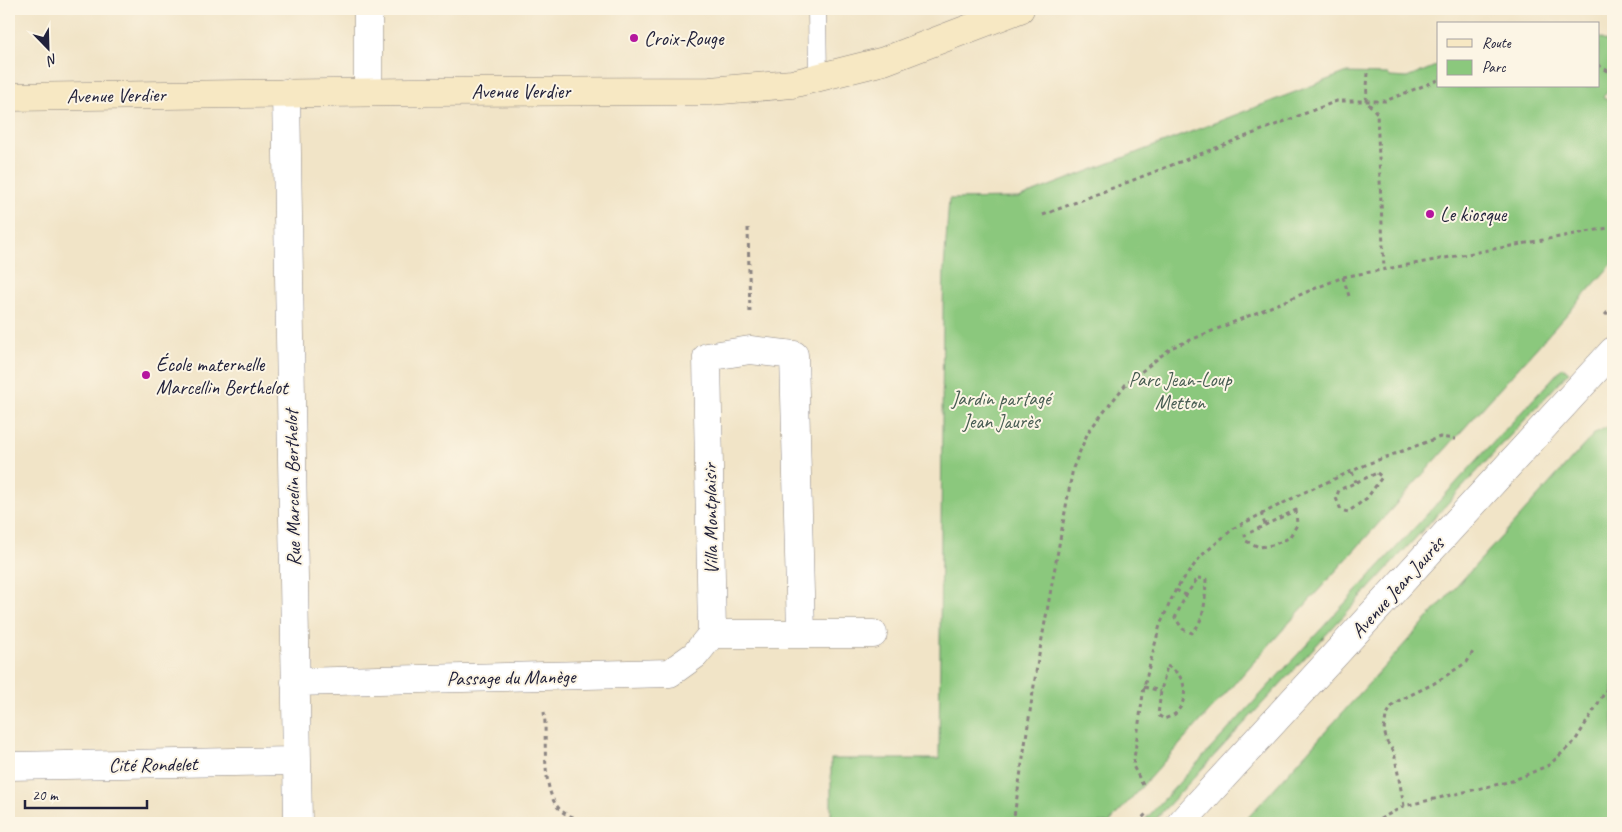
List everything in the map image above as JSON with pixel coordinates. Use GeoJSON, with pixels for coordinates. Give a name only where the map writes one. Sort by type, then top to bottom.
{"type":"FeatureCollection","features":[{"type":"Feature","properties":{"kind":"main road","name":"Avenue Verdier"},"geometry":{"type":"LineString","coordinates":[[9,96],[710,91],[792,84],[884,61],[1020,9]]}},
{"type":"Feature","properties":{"kind":"street"},"geometry":{"type":"LineString","coordinates":[[368,9],[368,92]]}},
{"type":"Feature","properties":{"kind":"street","name":"Rue Marcelin Berthelot"},"geometry":{"type":"LineString","coordinates":[[286,93],[298,823]]}},
{"type":"Feature","properties":{"kind":"street","name":"Villa Montplaisir"},"geometry":{"type":"LineString","coordinates":[[712,634],[707,358],[750,350],[794,356],[801,633]]}},
{"type":"Feature","properties":{"kind":"street","name":"Avenue Jean Jaurès"},"geometry":{"type":"LineString","coordinates":[[1182,823],[1613,350]]}},
{"type":"Feature","properties":{"kind":"street"},"geometry":{"type":"LineString","coordinates":[[712,634],[873,634]]}},
{"type":"Feature","properties":{"kind":"street","name":"Passage du Manège"},"geometry":{"type":"LineString","coordinates":[[295,682],[670,673],[694,655],[712,634]]}},
{"type":"Feature","properties":{"kind":"street","name":"Cité Rondelet"},"geometry":{"type":"LineString","coordinates":[[9,766],[297,761]]}},
{"type":"Feature","properties":{"kind":"lane"},"geometry":{"type":"LineString","coordinates":[[817,9],[818,78]]}},
{"type":"Feature","properties":{"kind":"path"},"geometry":{"type":"LineString","coordinates":[[1600,66],[1613,74]]}},
{"type":"Feature","properties":{"kind":"path"},"geometry":{"type":"LineString","coordinates":[[1368,73],[1366,101],[1377,112],[1384,269]]}},
{"type":"Feature","properties":{"kind":"path"},"geometry":{"type":"LineString","coordinates":[[1043,215],[1337,101],[1385,101],[1437,80]]}},
{"type":"Feature","properties":{"kind":"path"},"geometry":{"type":"LineString","coordinates":[[1013,823],[1037,666],[1073,468],[1088,432],[1126,384],[1171,348],[1344,277],[1613,227]]}},
{"type":"Feature","properties":{"kind":"path"},"geometry":{"type":"LineString","coordinates":[[748,228],[750,350]]}},
{"type":"Feature","properties":{"kind":"path"},"geometry":{"type":"LineString","coordinates":[[1344,277],[1349,296]]}},
{"type":"Feature","properties":{"kind":"path"},"geometry":{"type":"LineString","coordinates":[[1143,785],[1133,766],[1144,687],[1160,625],[1176,589],[1201,556],[1234,528],[1307,491],[1440,437],[1455,439]]}},
{"type":"Feature","properties":{"kind":"path"},"geometry":{"type":"LineString","coordinates":[[1352,472],[1356,482]]}},
{"type":"Feature","properties":{"kind":"path"},"geometry":{"type":"LineString","coordinates":[[1377,473],[1382,477],[1367,498],[1348,512],[1341,510],[1336,498],[1339,490],[1356,482],[1377,473]]}},
{"type":"Feature","properties":{"kind":"path"},"geometry":{"type":"LineString","coordinates":[[1296,510],[1297,525],[1289,538],[1273,545],[1259,547],[1246,541],[1245,535],[1264,525],[1296,510]]}},
{"type":"Feature","properties":{"kind":"path"},"geometry":{"type":"LineString","coordinates":[[1260,514],[1264,525]]}},
{"type":"Feature","properties":{"kind":"path"},"geometry":{"type":"LineString","coordinates":[[1198,578],[1206,579],[1205,605],[1199,626],[1192,633],[1183,629],[1175,618],[1186,595],[1198,578]]}},
{"type":"Feature","properties":{"kind":"path"},"geometry":{"type":"LineString","coordinates":[[1176,589],[1186,595]]}},
{"type":"Feature","properties":{"kind":"path"},"geometry":{"type":"LineString","coordinates":[[1404,806],[1394,752],[1387,742],[1384,730],[1386,716],[1394,704],[1433,684],[1467,662],[1474,650]]}},
{"type":"Feature","properties":{"kind":"path"},"geometry":{"type":"LineString","coordinates":[[1167,666],[1176,670],[1185,684],[1184,700],[1174,714],[1164,719],[1158,715],[1161,691],[1167,666]]}},
{"type":"Feature","properties":{"kind":"path"},"geometry":{"type":"LineString","coordinates":[[541,676],[545,717],[546,778],[551,796],[563,812],[581,820],[603,823]]}},
{"type":"Feature","properties":{"kind":"path"},"geometry":{"type":"LineString","coordinates":[[1374,823],[1404,806],[1512,781],[1550,765],[1575,740],[1613,680]]}},
{"type":"Feature","properties":{"kind":"path"},"geometry":{"type":"LineString","coordinates":[[1144,687],[1161,691]]}},
{"type":"Feature","properties":{"kind":"green space","name":"Parc Jean-Loup Metton"},"geometry":{"type":"Polygon","coordinates":[[[1600,38],[1613,45],[1613,86],[1603,97],[1613,103],[1613,263],[1109,823],[831,823],[831,759],[939,759],[943,308],[949,199],[1018,198],[1345,73],[1388,74],[1390,77],[1407,78],[1437,65],[1437,88],[1600,88],[1600,38]]]}},
{"type":"Feature","properties":{"kind":"green space"},"geometry":{"type":"Polygon","coordinates":[[[1563,367],[1569,372],[1152,823],[1142,823],[1563,367]]]}},
{"type":"Feature","properties":{"kind":"green space"},"geometry":{"type":"Polygon","coordinates":[[[1613,424],[1613,823],[1243,823],[1595,433],[1613,424]]]}},
{"type":"Feature","properties":{"kind":"place","name":"Croix-Rouge"},"geometry":{"type":"Point","coordinates":[634,38]}},
{"type":"Feature","properties":{"kind":"place","name":"Le kiosque"},"geometry":{"type":"Point","coordinates":[1430,214]}},
{"type":"Feature","properties":{"kind":"place","name":"École maternelle Marcellin Berthelot"},"geometry":{"type":"Point","coordinates":[146,375]}},
{"type":"Feature","properties":{"kind":"park label","name":"Jardin partagé Jean Jaurès"},"geometry":{"type":"Point","coordinates":[1001,410]}}]}
